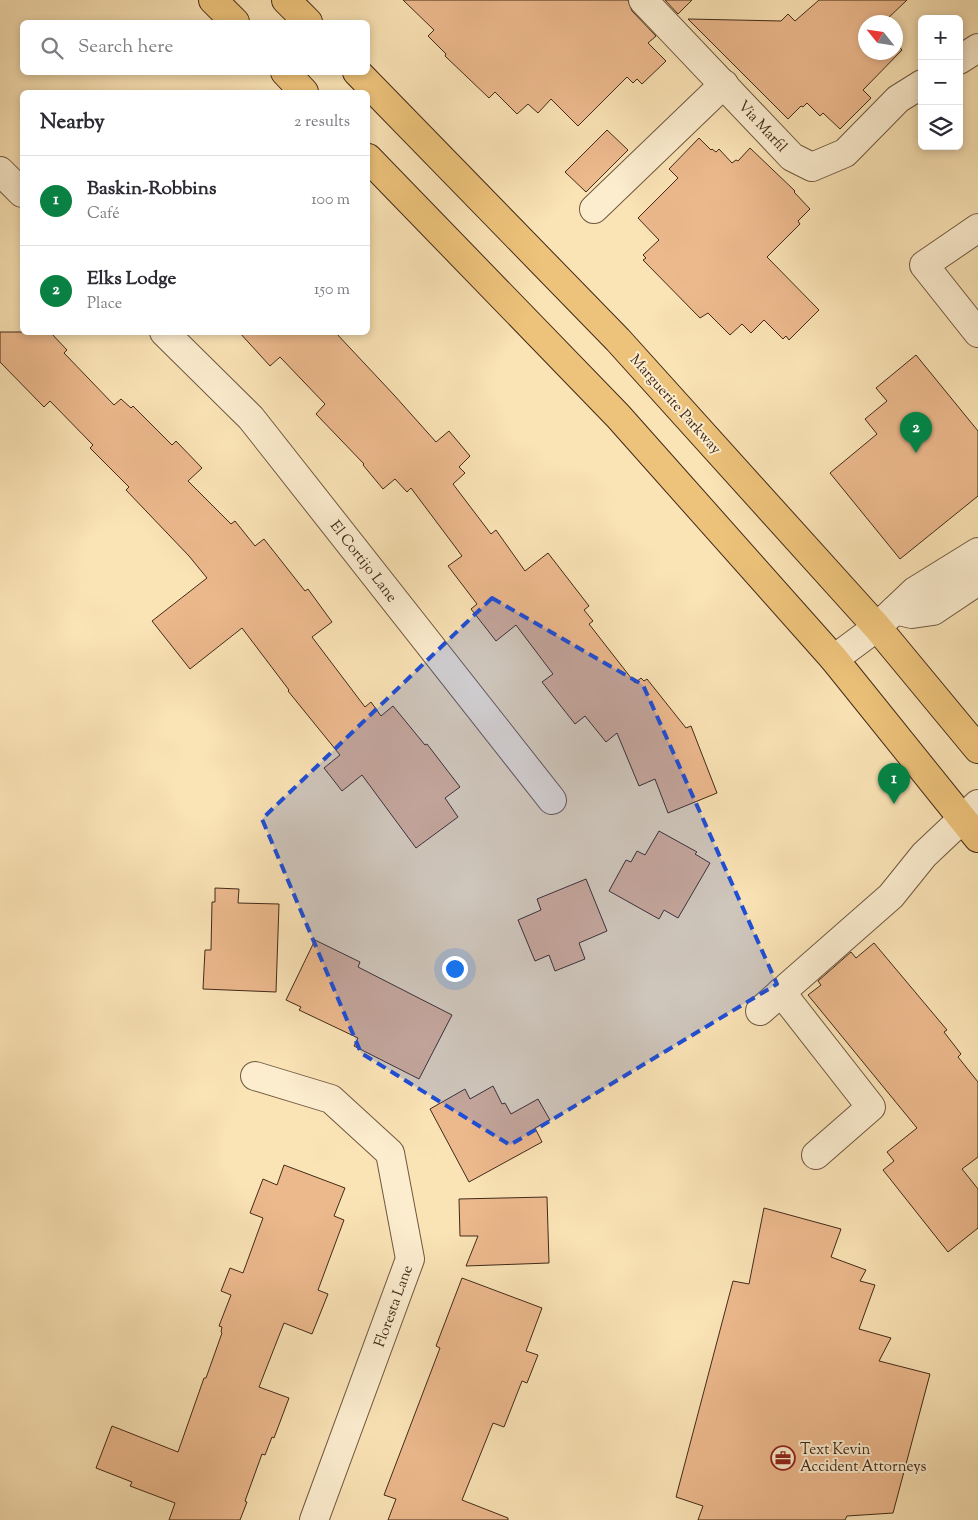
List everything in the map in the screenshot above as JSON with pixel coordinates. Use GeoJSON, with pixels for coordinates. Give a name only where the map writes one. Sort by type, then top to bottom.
{"type":"FeatureCollection","features":[{"type":"Feature","properties":{"kind":"main road"},"geometry":{"type":"LineString","coordinates":[[213,0],[233,20]]}},
{"type":"Feature","properties":{"kind":"main road"},"geometry":{"type":"LineString","coordinates":[[286,0],[306,20]]}},
{"type":"Feature","properties":{"kind":"main road"},"geometry":{"type":"LineString","coordinates":[[288,75],[302,90]]}},
{"type":"Feature","properties":{"kind":"main road","name":"Marguerite Parkway"},"geometry":{"type":"LineString","coordinates":[[360,75],[886,618],[978,749]]}},
{"type":"Feature","properties":{"kind":"main road"},"geometry":{"type":"LineString","coordinates":[[370,160],[618,416],[834,659],[973,820]]}},
{"type":"Feature","properties":{"kind":"street","name":"Via Marfil"},"geometry":{"type":"LineString","coordinates":[[643,0],[792,157],[812,166],[845,153],[898,99],[918,86]]}},
{"type":"Feature","properties":{"kind":"street"},"geometry":{"type":"LineString","coordinates":[[963,57],[978,48]]}},
{"type":"Feature","properties":{"kind":"street"},"geometry":{"type":"LineString","coordinates":[[594,209],[724,84]]}},
{"type":"Feature","properties":{"kind":"street"},"geometry":{"type":"LineString","coordinates":[[0,171],[20,191]]}},
{"type":"Feature","properties":{"kind":"street"},"geometry":{"type":"LineString","coordinates":[[978,228],[924,265],[978,333]]}},
{"type":"Feature","properties":{"kind":"street","name":"El Cortijo Lane"},"geometry":{"type":"LineString","coordinates":[[167,335],[251,418],[552,800]]}},
{"type":"Feature","properties":{"kind":"street"},"geometry":{"type":"LineString","coordinates":[[834,659],[886,618],[915,591],[978,552]]}},
{"type":"Feature","properties":{"kind":"street"},"geometry":{"type":"LineString","coordinates":[[886,618],[933,611],[978,582]]}},
{"type":"Feature","properties":{"kind":"street"},"geometry":{"type":"LineString","coordinates":[[760,1011],[891,896],[924,855],[973,820]]}},
{"type":"Feature","properties":{"kind":"street"},"geometry":{"type":"LineString","coordinates":[[781,992],[871,1107],[816,1154]]}},
{"type":"Feature","properties":{"kind":"street","name":"Floresta Lane"},"geometry":{"type":"LineString","coordinates":[[255,1076],[331,1099],[390,1153],[410,1259],[314,1520]]}},
{"type":"Feature","properties":{"kind":"highlighted area"},"geometry":{"type":"Polygon","coordinates":[[[492,598],[643,685],[777,984],[510,1145],[361,1053],[262,819],[492,598]]]}},
{"type":"Feature","properties":{"kind":"building"},"geometry":{"type":"Polygon","coordinates":[[[403,0],[628,0],[632,11],[656,36],[648,43],[666,61],[642,84],[637,79],[633,83],[627,77],[578,126],[551,99],[538,113],[528,104],[517,114],[495,92],[489,98],[445,56],[446,54],[428,36],[434,30],[403,0]]]}},
{"type":"Feature","properties":{"kind":"building"},"geometry":{"type":"Polygon","coordinates":[[[665,0],[692,0],[678,14],[665,0]]]}},
{"type":"Feature","properties":{"kind":"building"},"geometry":{"type":"Polygon","coordinates":[[[819,0],[907,0],[891,15],[858,15],[858,60],[892,60],[863,90],[871,98],[840,129],[823,113],[820,116],[807,103],[803,107],[801,106],[788,119],[688,19],[781,21],[788,14],[795,21],[819,0]]]}},
{"type":"Feature","properties":{"kind":"building"},"geometry":{"type":"Polygon","coordinates":[[[607,130],[628,150],[586,192],[565,172],[607,130]]]}},
{"type":"Feature","properties":{"kind":"building"},"geometry":{"type":"Polygon","coordinates":[[[699,138],[711,150],[716,152],[719,149],[732,163],[736,160],[738,161],[750,148],[795,191],[810,209],[798,221],[800,224],[767,257],[819,310],[789,340],[786,336],[783,339],[764,320],[751,333],[742,324],[730,335],[708,313],[700,318],[643,260],[646,258],[643,255],[659,240],[638,218],[678,178],[669,169],[699,138]]]}},
{"type":"Feature","properties":{"kind":"building"},"geometry":{"type":"Polygon","coordinates":[[[0,332],[20,332],[20,335],[53,335],[67,350],[64,353],[114,405],[121,399],[131,408],[133,406],[172,445],[176,441],[202,468],[188,481],[231,524],[235,521],[255,546],[264,539],[305,591],[308,589],[332,622],[312,637],[365,707],[371,702],[381,716],[393,706],[425,745],[427,744],[460,787],[445,798],[458,817],[416,848],[362,775],[342,791],[324,768],[340,755],[288,691],[242,628],[190,669],[152,621],[207,578],[189,556],[126,490],[129,487],[90,448],[93,445],[50,401],[44,407],[0,362],[0,332]]]}},
{"type":"Feature","properties":{"kind":"building"},"geometry":{"type":"Polygon","coordinates":[[[242,335],[338,335],[436,442],[449,431],[470,456],[459,467],[465,473],[453,484],[491,534],[496,530],[525,571],[548,553],[589,606],[584,610],[593,621],[589,624],[635,683],[641,678],[644,681],[647,679],[686,728],[691,726],[717,793],[668,813],[655,779],[639,786],[617,733],[606,742],[585,716],[575,724],[542,682],[553,674],[516,625],[496,641],[471,609],[477,604],[448,566],[462,556],[411,488],[407,492],[395,479],[383,489],[364,464],[316,414],[325,404],[280,357],[270,366],[242,335]]]}},
{"type":"Feature","properties":{"kind":"building"},"geometry":{"type":"Polygon","coordinates":[[[916,355],[978,431],[978,496],[900,559],[830,473],[877,434],[865,419],[887,401],[876,388],[916,355]]]}},
{"type":"Feature","properties":{"kind":"building"},"geometry":{"type":"Polygon","coordinates":[[[659,831],[697,852],[695,854],[710,863],[678,918],[664,910],[659,919],[609,891],[626,860],[631,862],[637,851],[645,855],[659,831]]]}},
{"type":"Feature","properties":{"kind":"building"},"geometry":{"type":"Polygon","coordinates":[[[586,879],[607,931],[579,943],[585,959],[555,971],[549,955],[535,961],[518,920],[541,910],[537,899],[586,879]]]}},
{"type":"Feature","properties":{"kind":"building"},"geometry":{"type":"Polygon","coordinates":[[[215,888],[239,889],[238,903],[279,904],[276,992],[203,989],[205,950],[211,950],[212,902],[215,902],[215,888]]]}},
{"type":"Feature","properties":{"kind":"building"},"geometry":{"type":"Polygon","coordinates":[[[315,940],[360,962],[358,967],[452,1015],[419,1079],[354,1046],[358,1038],[299,1010],[301,1007],[286,1000],[315,940]]]}},
{"type":"Feature","properties":{"kind":"building"},"geometry":{"type":"Polygon","coordinates":[[[874,943],[947,1030],[944,1032],[961,1054],[958,1057],[978,1082],[978,1157],[962,1169],[978,1189],[978,1228],[948,1252],[883,1170],[894,1161],[887,1152],[917,1128],[808,995],[821,985],[818,981],[851,952],[856,958],[874,943]]]}},
{"type":"Feature","properties":{"kind":"building"},"geometry":{"type":"Polygon","coordinates":[[[493,1086],[502,1104],[505,1103],[511,1114],[538,1099],[550,1120],[535,1128],[542,1142],[469,1182],[430,1109],[465,1089],[470,1099],[493,1086]]]}},
{"type":"Feature","properties":{"kind":"building"},"geometry":{"type":"Polygon","coordinates":[[[284,1165],[345,1188],[334,1216],[344,1220],[318,1290],[328,1294],[312,1334],[284,1323],[259,1387],[289,1398],[274,1438],[272,1437],[265,1455],[262,1454],[240,1520],[169,1520],[175,1503],[130,1486],[132,1482],[96,1468],[112,1426],[178,1452],[222,1333],[222,1327],[219,1326],[231,1295],[221,1291],[230,1268],[243,1273],[263,1218],[250,1213],[263,1179],[277,1185],[284,1165]]]}},
{"type":"Feature","properties":{"kind":"building"},"geometry":{"type":"Polygon","coordinates":[[[547,1197],[549,1263],[466,1266],[478,1236],[460,1236],[459,1199],[547,1197]]]}},
{"type":"Feature","properties":{"kind":"building"},"geometry":{"type":"Polygon","coordinates":[[[764,1208],[841,1229],[831,1257],[866,1270],[860,1281],[875,1285],[859,1329],[891,1338],[879,1361],[930,1374],[893,1513],[847,1516],[845,1520],[698,1520],[703,1506],[676,1497],[733,1281],[749,1284],[764,1208]]]}},
{"type":"Feature","properties":{"kind":"building"},"geometry":{"type":"Polygon","coordinates":[[[462,1278],[542,1308],[526,1351],[538,1355],[527,1383],[522,1381],[504,1427],[493,1423],[462,1500],[508,1518],[508,1520],[388,1520],[396,1499],[384,1495],[440,1348],[436,1346],[462,1278]]]}},
{"type":"Feature","properties":{"kind":"place","name":"Elks Lodge"},"geometry":{"type":"Point","coordinates":[916,453]}},
{"type":"Feature","properties":{"kind":"place","name":"Baskin-Robbins"},"geometry":{"type":"Point","coordinates":[894,804]}},
{"type":"Feature","properties":{"kind":"place","name":"Text Kevin Accident Attorneys"},"geometry":{"type":"Point","coordinates":[783,1458]}}]}
